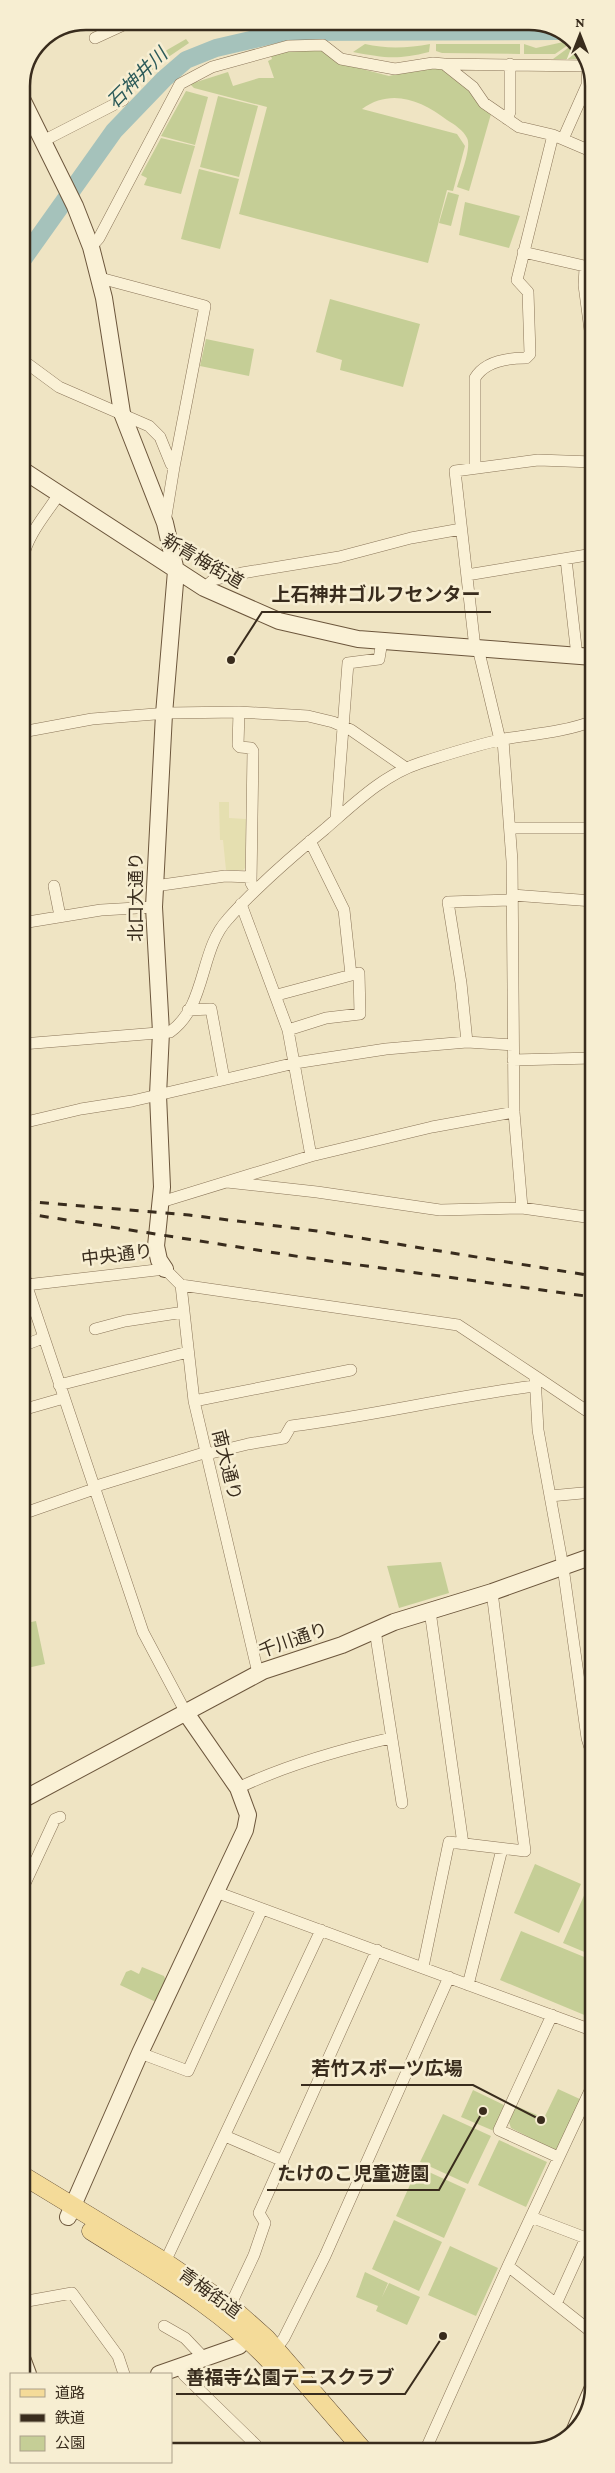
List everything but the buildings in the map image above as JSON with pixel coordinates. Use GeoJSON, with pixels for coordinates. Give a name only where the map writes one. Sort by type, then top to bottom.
{"type":"FeatureCollection","features":[{"type":"Feature","properties":{"kind":"main road","name":"青梅街道"},"geometry":{"type":"LineString","coordinates":[[30,2181],[70,2212],[189,2293],[276,2349],[357,2443]]}},
{"type":"Feature","properties":{"kind":"main road","name":"青梅街道"},"geometry":{"type":"LineString","coordinates":[[30,2193],[165,2262],[230,2306],[341,2443]]}},
{"type":"Feature","properties":{"kind":"street"},"geometry":{"type":"LineString","coordinates":[[95,38],[112,30]]}},
{"type":"Feature","properties":{"kind":"street"},"geometry":{"type":"LineString","coordinates":[[91,247],[99,238],[180,84],[212,67],[288,46],[312,45],[323,46],[342,59],[392,69],[433,63],[582,67]]}},
{"type":"Feature","properties":{"kind":"street"},"geometry":{"type":"LineString","coordinates":[[444,64],[473,87],[484,103],[507,119],[527,130],[558,137],[585,149]]}},
{"type":"Feature","properties":{"kind":"street"},"geometry":{"type":"LineString","coordinates":[[507,119],[510,112],[510,64]]}},
{"type":"Feature","properties":{"kind":"street"},"geometry":{"type":"LineString","coordinates":[[475,468],[475,378],[478,373],[503,358],[526,358],[530,354],[528,292],[517,280],[523,252],[558,137],[585,88]]}},
{"type":"Feature","properties":{"kind":"street"},"geometry":{"type":"LineString","coordinates":[[43,141],[123,100]]}},
{"type":"Feature","properties":{"kind":"street","name":"北口大通り"},"geometry":{"type":"LineString","coordinates":[[30,115],[74,204],[91,247],[100,278],[122,413],[165,523],[176,571],[164,714],[161,804],[154,907],[161,1032],[158,1095],[161,1202],[158,1224]]}},
{"type":"Feature","properties":{"kind":"street"},"geometry":{"type":"LineString","coordinates":[[523,252],[585,267]]}},
{"type":"Feature","properties":{"kind":"street"},"geometry":{"type":"LineString","coordinates":[[100,278],[205,306],[165,523]]}},
{"type":"Feature","properties":{"kind":"street"},"geometry":{"type":"LineString","coordinates":[[30,366],[59,387],[149,426],[160,437],[174,467]]}},
{"type":"Feature","properties":{"kind":"street"},"geometry":{"type":"LineString","coordinates":[[522,1208],[514,1112],[510,828],[501,740],[476,648],[454,474],[455,470],[538,460],[585,462]]}},
{"type":"Feature","properties":{"kind":"street","name":"新青梅街道"},"geometry":{"type":"LineString","coordinates":[[30,474],[204,588],[229,601],[280,621],[358,640],[585,657]]}},
{"type":"Feature","properties":{"kind":"street"},"geometry":{"type":"LineString","coordinates":[[30,541],[59,494]]}},
{"type":"Feature","properties":{"kind":"street"},"geometry":{"type":"LineString","coordinates":[[204,588],[213,580],[242,573],[339,556],[411,538],[461,529]]}},
{"type":"Feature","properties":{"kind":"street"},"geometry":{"type":"LineString","coordinates":[[467,575],[585,555]]}},
{"type":"Feature","properties":{"kind":"street"},"geometry":{"type":"LineString","coordinates":[[566,559],[585,657]]}},
{"type":"Feature","properties":{"kind":"street"},"geometry":{"type":"LineString","coordinates":[[336,819],[348,663],[379,659],[382,641]]}},
{"type":"Feature","properties":{"kind":"street"},"geometry":{"type":"LineString","coordinates":[[239,712],[238,745],[251,748],[253,751],[251,883],[256,890]]}},
{"type":"Feature","properties":{"kind":"street"},"geometry":{"type":"LineString","coordinates":[[30,731],[92,719],[164,714],[239,712],[308,716],[344,727],[406,768]]}},
{"type":"Feature","properties":{"kind":"street"},"geometry":{"type":"LineString","coordinates":[[30,1043],[170,1032],[188,1010],[201,981],[218,931],[256,890],[310,841],[379,784],[406,768],[501,740],[576,728],[585,724]]}},
{"type":"Feature","properties":{"kind":"street"},"geometry":{"type":"LineString","coordinates":[[510,828],[585,828]]}},
{"type":"Feature","properties":{"kind":"street"},"geometry":{"type":"LineString","coordinates":[[310,841],[344,910],[351,975]]}},
{"type":"Feature","properties":{"kind":"street"},"geometry":{"type":"LineString","coordinates":[[155,886],[225,876],[251,877]]}},
{"type":"Feature","properties":{"kind":"street"},"geometry":{"type":"LineString","coordinates":[[54,886],[60,916]]}},
{"type":"Feature","properties":{"kind":"street"},"geometry":{"type":"LineString","coordinates":[[467,1042],[461,983],[448,902],[512,898],[585,901]]}},
{"type":"Feature","properties":{"kind":"street"},"geometry":{"type":"LineString","coordinates":[[241,904],[277,995],[288,1030],[311,1156]]}},
{"type":"Feature","properties":{"kind":"street"},"geometry":{"type":"LineString","coordinates":[[30,922],[101,910],[154,907]]}},
{"type":"Feature","properties":{"kind":"street"},"geometry":{"type":"LineString","coordinates":[[277,995],[359,973],[360,1014],[326,1018],[288,1030]]}},
{"type":"Feature","properties":{"kind":"street"},"geometry":{"type":"LineString","coordinates":[[188,1010],[196,1011],[211,1008],[224,1078]]}},
{"type":"Feature","properties":{"kind":"street"},"geometry":{"type":"LineString","coordinates":[[30,1120],[158,1095],[224,1078],[295,1063],[386,1049],[467,1042],[513,1045]]}},
{"type":"Feature","properties":{"kind":"street"},"geometry":{"type":"LineString","coordinates":[[513,1060],[585,1058]]}},
{"type":"Feature","properties":{"kind":"street"},"geometry":{"type":"LineString","coordinates":[[161,1202],[311,1156],[432,1127],[514,1112]]}},
{"type":"Feature","properties":{"kind":"street"},"geometry":{"type":"LineString","coordinates":[[227,1182],[317,1192],[440,1210],[522,1208],[585,1217]]}},
{"type":"Feature","properties":{"kind":"street","name":"中央通り"},"geometry":{"type":"LineString","coordinates":[[30,1280],[165,1269],[159,1260],[156,1246],[158,1224]]}},
{"type":"Feature","properties":{"kind":"street"},"geometry":{"type":"LineString","coordinates":[[165,1269],[181,1285],[458,1325],[535,1381],[585,1410]]}},
{"type":"Feature","properties":{"kind":"street","name":"南大通り"},"geometry":{"type":"LineString","coordinates":[[181,1285],[194,1401],[258,1673]]}},
{"type":"Feature","properties":{"kind":"street"},"geometry":{"type":"LineString","coordinates":[[30,1301],[143,1632],[186,1713],[238,1788],[248,1815],[245,1830],[140,2053],[70,2212]]}},
{"type":"Feature","properties":{"kind":"street"},"geometry":{"type":"LineString","coordinates":[[94,1330],[125,1322],[184,1312]]}},
{"type":"Feature","properties":{"kind":"street"},"geometry":{"type":"LineString","coordinates":[[30,1343],[43,1338]]}},
{"type":"Feature","properties":{"kind":"street"},"geometry":{"type":"LineString","coordinates":[[59,1385],[188,1352]]}},
{"type":"Feature","properties":{"kind":"street"},"geometry":{"type":"LineString","coordinates":[[194,1401],[351,1370]]}},
{"type":"Feature","properties":{"kind":"street"},"geometry":{"type":"LineString","coordinates":[[30,1511],[93,1488],[207,1453],[284,1438],[291,1426],[349,1419],[535,1381]]}},
{"type":"Feature","properties":{"kind":"street"},"geometry":{"type":"LineString","coordinates":[[535,1381],[538,1430],[585,1691]]}},
{"type":"Feature","properties":{"kind":"street"},"geometry":{"type":"LineString","coordinates":[[30,1408],[64,1398]]}},
{"type":"Feature","properties":{"kind":"street"},"geometry":{"type":"LineString","coordinates":[[550,1496],[585,1493]]}},
{"type":"Feature","properties":{"kind":"street","name":"千川通り"},"geometry":{"type":"LineString","coordinates":[[30,1796],[258,1673],[342,1645],[375,1630],[492,1592],[585,1559]]}},
{"type":"Feature","properties":{"kind":"street"},"geometry":{"type":"LineString","coordinates":[[423,1966],[449,1842],[525,1851],[492,1592]]}},
{"type":"Feature","properties":{"kind":"street"},"geometry":{"type":"LineString","coordinates":[[430,1611],[463,1844]]}},
{"type":"Feature","properties":{"kind":"street"},"geometry":{"type":"LineString","coordinates":[[375,1630],[390,1738],[402,1803]]}},
{"type":"Feature","properties":{"kind":"street"},"geometry":{"type":"LineString","coordinates":[[238,1788],[279,1770],[353,1747],[390,1738]]}},
{"type":"Feature","properties":{"kind":"street"},"geometry":{"type":"LineString","coordinates":[[30,1873],[55,1819],[60,1817]]}},
{"type":"Feature","properties":{"kind":"street"},"geometry":{"type":"LineString","coordinates":[[468,1985],[502,1849]]}},
{"type":"Feature","properties":{"kind":"street"},"geometry":{"type":"LineString","coordinates":[[216,1892],[423,1966],[468,1985],[585,2028]]}},
{"type":"Feature","properties":{"kind":"street"},"geometry":{"type":"LineString","coordinates":[[140,2053],[188,2071],[262,1909]]}},
{"type":"Feature","properties":{"kind":"street"},"geometry":{"type":"LineString","coordinates":[[165,2262],[320,1930]]}},
{"type":"Feature","properties":{"kind":"street"},"geometry":{"type":"LineString","coordinates":[[230,2306],[254,2255],[265,2223],[259,2213],[377,1950]]}},
{"type":"Feature","properties":{"kind":"street"},"geometry":{"type":"LineString","coordinates":[[276,2349],[284,2338],[325,2256],[449,1977]]}},
{"type":"Feature","properties":{"kind":"street"},"geometry":{"type":"LineString","coordinates":[[552,2015],[499,2130],[558,2158]]}},
{"type":"Feature","properties":{"kind":"street"},"geometry":{"type":"LineString","coordinates":[[429,2443],[585,2101]]}},
{"type":"Feature","properties":{"kind":"street"},"geometry":{"type":"LineString","coordinates":[[225,2136],[283,2161]]}},
{"type":"Feature","properties":{"kind":"street"},"geometry":{"type":"LineString","coordinates":[[531,2217],[585,2238]]}},
{"type":"Feature","properties":{"kind":"street"},"geometry":{"type":"LineString","coordinates":[[556,2304],[585,2240]]}},
{"type":"Feature","properties":{"kind":"street"},"geometry":{"type":"LineString","coordinates":[[508,2266],[585,2327]]}},
{"type":"Feature","properties":{"kind":"street"},"geometry":{"type":"LineString","coordinates":[[30,2300],[72,2292],[118,2356],[124,2373]]}},
{"type":"Feature","properties":{"kind":"street"},"geometry":{"type":"LineString","coordinates":[[164,2326],[185,2338],[204,2358]]}},
{"type":"Feature","properties":{"kind":"street"},"geometry":{"type":"LineString","coordinates":[[162,2373],[240,2346],[252,2333]]}},
{"type":"Feature","properties":{"kind":"street"},"geometry":{"type":"LineString","coordinates":[[180,2367],[184,2375],[247,2443]]}},
{"type":"Feature","properties":{"kind":"shaded area"},"geometry":{"type":"Polygon","coordinates":[[[219,802],[229,802],[229,818],[246,819],[245,868],[243,870],[226,870],[223,840],[220,840],[219,802]]]}},
{"type":"Feature","properties":{"kind":"green space"},"geometry":{"type":"Polygon","coordinates":[[[186,39],[189,43],[158,64],[155,61],[167,50],[186,39]]]}},
{"type":"Feature","properties":{"kind":"green space"},"geometry":{"type":"Polygon","coordinates":[[[365,44],[381,47],[398,47],[430,44],[429,52],[399,57],[383,57],[353,52],[365,44]]]}},
{"type":"Feature","properties":{"kind":"green space"},"geometry":{"type":"Polygon","coordinates":[[[436,44],[520,44],[520,54],[442,53],[436,51],[436,44]]]}},
{"type":"Feature","properties":{"kind":"green space"},"geometry":{"type":"Polygon","coordinates":[[[524,44],[536,48],[555,44],[555,54],[524,54],[524,44]]]}},
{"type":"Feature","properties":{"kind":"green space"},"geometry":{"type":"Polygon","coordinates":[[[289,49],[321,49],[335,62],[389,76],[437,65],[465,87],[491,114],[469,191],[457,187],[467,155],[468,142],[466,135],[456,126],[427,107],[406,99],[384,99],[362,109],[457,134],[465,146],[453,191],[447,190],[428,263],[239,214],[267,107],[194,88],[190,84],[228,72],[233,86],[259,78],[274,78],[268,61],[272,59],[271,56],[289,49]]]}},
{"type":"Feature","properties":{"kind":"green space"},"geometry":{"type":"Polygon","coordinates":[[[150,64],[154,68],[132,90],[150,64]]]}},
{"type":"Feature","properties":{"kind":"green space"},"geometry":{"type":"Polygon","coordinates":[[[186,91],[208,97],[195,145],[161,136],[186,91]]]}},
{"type":"Feature","properties":{"kind":"green space"},"geometry":{"type":"Polygon","coordinates":[[[218,96],[258,106],[239,177],[200,167],[218,96]]]}},
{"type":"Feature","properties":{"kind":"green space"},"geometry":{"type":"Polygon","coordinates":[[[161,138],[195,146],[181,194],[144,185],[147,178],[141,175],[161,138]]]}},
{"type":"Feature","properties":{"kind":"green space"},"geometry":{"type":"Polygon","coordinates":[[[199,169],[239,179],[220,249],[181,239],[199,169]]]}},
{"type":"Feature","properties":{"kind":"green space"},"geometry":{"type":"Polygon","coordinates":[[[448,192],[459,195],[451,226],[439,223],[448,192]]]}},
{"type":"Feature","properties":{"kind":"green space"},"geometry":{"type":"Polygon","coordinates":[[[465,202],[520,216],[509,248],[459,235],[465,202]]]}},
{"type":"Feature","properties":{"kind":"green space"},"geometry":{"type":"Polygon","coordinates":[[[330,299],[420,324],[403,387],[340,370],[342,360],[316,352],[330,299]]]}},
{"type":"Feature","properties":{"kind":"green space"},"geometry":{"type":"Polygon","coordinates":[[[206,339],[254,349],[249,376],[200,366],[206,339]]]}},
{"type":"Feature","properties":{"kind":"green space"},"geometry":{"type":"Polygon","coordinates":[[[441,1562],[449,1593],[399,1608],[387,1566],[441,1562]]]}},
{"type":"Feature","properties":{"kind":"green space"},"geometry":{"type":"Polygon","coordinates":[[[36,1621],[45,1664],[30,1667],[30,1622],[36,1621]]]}},
{"type":"Feature","properties":{"kind":"green space"},"geometry":{"type":"Polygon","coordinates":[[[535,1864],[581,1884],[559,1933],[514,1913],[535,1864]]]}},
{"type":"Feature","properties":{"kind":"green space"},"geometry":{"type":"Polygon","coordinates":[[[585,1893],[585,1952],[563,1943],[585,1893]]]}},
{"type":"Feature","properties":{"kind":"green space"},"geometry":{"type":"Polygon","coordinates":[[[521,1931],[585,1957],[585,2015],[500,1980],[521,1931]]]}},
{"type":"Feature","properties":{"kind":"green space"},"geometry":{"type":"Polygon","coordinates":[[[142,1967],[164,1976],[166,1981],[156,2002],[120,1985],[126,1972],[131,1970],[139,1974],[142,1967]]]}},
{"type":"Feature","properties":{"kind":"green space"},"geometry":{"type":"Polygon","coordinates":[[[558,2089],[582,2100],[558,2149],[554,2150],[511,2128],[509,2122],[516,2106],[544,2118],[558,2089]]]}},
{"type":"Feature","properties":{"kind":"green space"},"geometry":{"type":"Polygon","coordinates":[[[473,2090],[504,2105],[494,2131],[461,2117],[473,2090]]]}},
{"type":"Feature","properties":{"kind":"green space"},"geometry":{"type":"Polygon","coordinates":[[[443,2114],[491,2136],[468,2184],[420,2162],[443,2114]]]}},
{"type":"Feature","properties":{"kind":"green space"},"geometry":{"type":"Polygon","coordinates":[[[499,2140],[547,2162],[526,2207],[478,2185],[499,2140]]]}},
{"type":"Feature","properties":{"kind":"green space"},"geometry":{"type":"Polygon","coordinates":[[[418,2167],[466,2189],[444,2238],[396,2216],[418,2167]]]}},
{"type":"Feature","properties":{"kind":"green space"},"geometry":{"type":"Polygon","coordinates":[[[394,2220],[442,2242],[419,2291],[372,2269],[394,2220]]]}},
{"type":"Feature","properties":{"kind":"green space"},"geometry":{"type":"Polygon","coordinates":[[[450,2246],[498,2268],[476,2316],[428,2295],[450,2246]]]}},
{"type":"Feature","properties":{"kind":"green space"},"geometry":{"type":"Polygon","coordinates":[[[365,2272],[388,2283],[382,2297],[389,2283],[420,2297],[407,2325],[376,2311],[378,2306],[356,2297],[365,2272]]]}},
{"type":"Feature","properties":{"kind":"waterway","name":"石神井川"},"geometry":{"type":"LineString","coordinates":[[30,249],[114,131],[164,79],[186,60],[216,48],[285,32],[539,31]]}},
{"type":"Feature","properties":{"kind":"railway"},"geometry":{"type":"LineString","coordinates":[[30,1202],[189,1215],[317,1231],[585,1275]]}},
{"type":"Feature","properties":{"kind":"railway"},"geometry":{"type":"LineString","coordinates":[[30,1214],[308,1258],[585,1296]]}},
{"type":"Feature","properties":{"kind":"place","name":"上石神井ゴルフセンター"},"geometry":{"type":"Point","coordinates":[231,660]}},
{"type":"Feature","properties":{"kind":"place","name":"たけのこ児童遊園"},"geometry":{"type":"Point","coordinates":[483,2111]}},
{"type":"Feature","properties":{"kind":"place","name":"若竹スポーツ広場"},"geometry":{"type":"Point","coordinates":[541,2120]}},
{"type":"Feature","properties":{"kind":"place","name":"善福寺公園テニスクラブ"},"geometry":{"type":"Point","coordinates":[443,2336]}}]}
